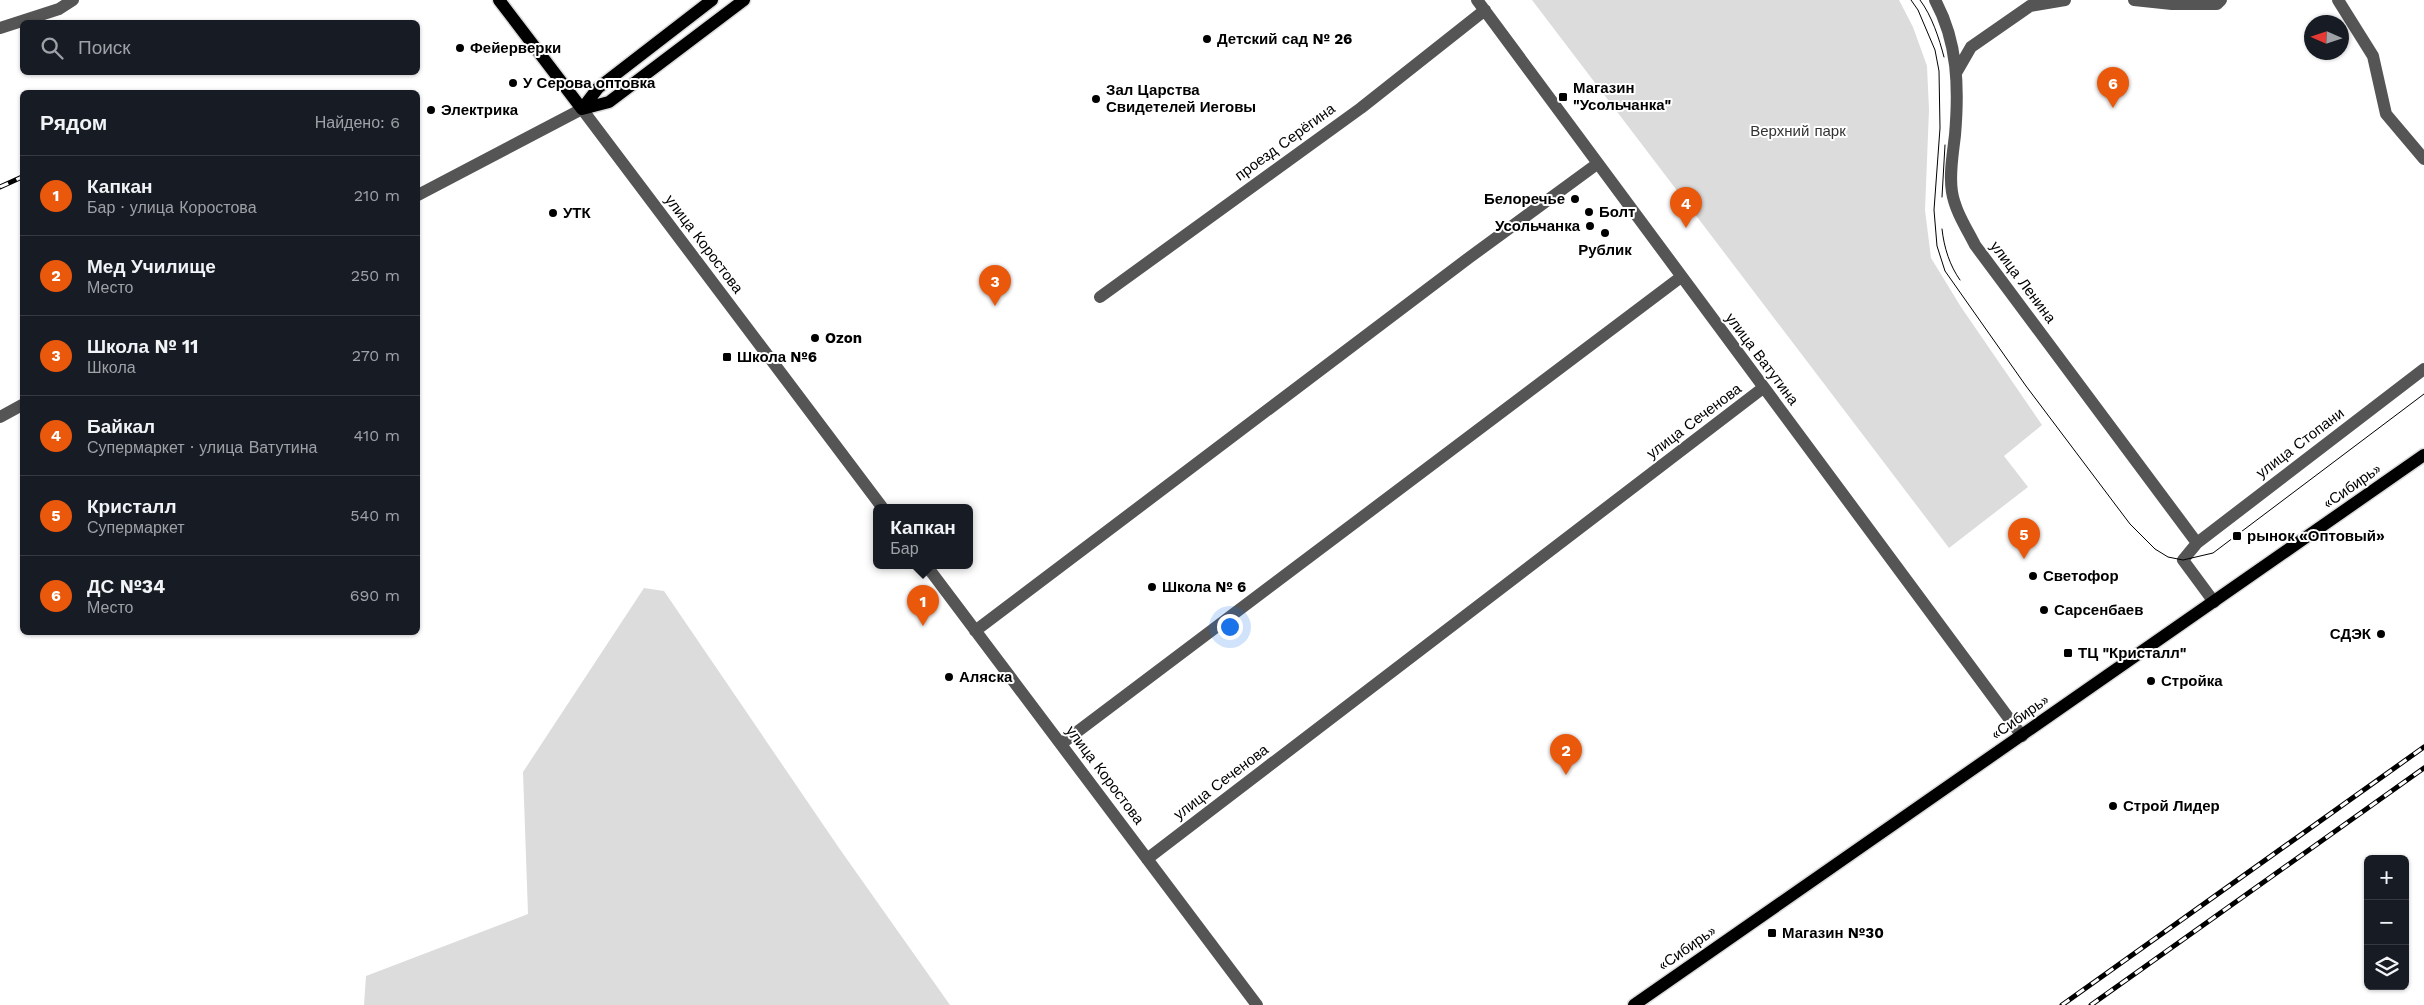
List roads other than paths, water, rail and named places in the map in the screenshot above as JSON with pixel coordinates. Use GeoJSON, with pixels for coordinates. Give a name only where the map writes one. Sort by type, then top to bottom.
{"type":"FeatureCollection","features":[{"type":"Feature","properties":{"kind":"main road","name":"улица Коростова"},"geometry":{"type":"LineString","coordinates":[[499,0],[582,110]]}},
{"type":"Feature","properties":{"kind":"main road"},"geometry":{"type":"LineString","coordinates":[[582,110],[598,88],[712,0]]}},
{"type":"Feature","properties":{"kind":"main road"},"geometry":{"type":"LineString","coordinates":[[582,110],[610,102],[744,0]]}},
{"type":"Feature","properties":{"kind":"main road","name":"«Сибирь»"},"geometry":{"type":"LineString","coordinates":[[1634,1005],[2424,455]]}},
{"type":"Feature","properties":{"kind":"street"},"geometry":{"type":"LineString","coordinates":[[25,20],[59,9],[73,0]]}},
{"type":"Feature","properties":{"kind":"street","name":"улица Ленина"},"geometry":{"type":"LineString","coordinates":[[1935,0],[1943,15],[1953,44],[1957,107],[1952,164],[1952,192],[1958,212],[1975,245],[2197,543]]}},
{"type":"Feature","properties":{"kind":"street"},"geometry":{"type":"LineString","coordinates":[[1956,73],[1971,47],[2030,6],[2065,0]]}},
{"type":"Feature","properties":{"kind":"street"},"geometry":{"type":"LineString","coordinates":[[2134,0],[2172,4],[2217,4],[2221,0]]}},
{"type":"Feature","properties":{"kind":"street"},"geometry":{"type":"LineString","coordinates":[[2338,0],[2373,56],[2386,114],[2424,159]]}},
{"type":"Feature","properties":{"kind":"street","name":"улица Ватутина"},"geometry":{"type":"LineString","coordinates":[[1481,5],[2022,736]]}},
{"type":"Feature","properties":{"kind":"street","name":"проезд Серёгина"},"geometry":{"type":"LineString","coordinates":[[1100,296],[1361,108],[1481,5]]}},
{"type":"Feature","properties":{"kind":"street"},"geometry":{"type":"LineString","coordinates":[[0,28],[20,22]]}},
{"type":"Feature","properties":{"kind":"street"},"geometry":{"type":"LineString","coordinates":[[420,194],[582,110]]}},
{"type":"Feature","properties":{"kind":"street","name":"улица Коростова"},"geometry":{"type":"LineString","coordinates":[[582,110],[880,504]]}},
{"type":"Feature","properties":{"kind":"street"},"geometry":{"type":"LineString","coordinates":[[975,630],[1470,256],[1597,164]]}},
{"type":"Feature","properties":{"kind":"street"},"geometry":{"type":"LineString","coordinates":[[1061,744],[1681,277]]}},
{"type":"Feature","properties":{"kind":"street","name":"улица Стопани"},"geometry":{"type":"LineString","coordinates":[[2197,543],[2424,370]]}},
{"type":"Feature","properties":{"kind":"street","name":"улица Сеченова"},"geometry":{"type":"LineString","coordinates":[[1147,859],[1764,388]]}},
{"type":"Feature","properties":{"kind":"street"},"geometry":{"type":"LineString","coordinates":[[0,417],[20,406]]}},
{"type":"Feature","properties":{"kind":"street"},"geometry":{"type":"LineString","coordinates":[[2197,543],[2183,560],[2214,602]]}},
{"type":"Feature","properties":{"kind":"street","name":"улица Коростова"},"geometry":{"type":"LineString","coordinates":[[929,569],[1257,1005]]}},
{"type":"Feature","properties":{"kind":"tram line"},"geometry":{"type":"LineString","coordinates":[[1911,0],[1918,10],[1935,50],[1939,71],[1940,128],[1934,210],[1937,246],[1945,271],[2026,386],[2130,524],[2155,549],[2168,557],[2183,560],[2213,553],[2424,394]]}},
{"type":"Feature","properties":{"kind":"tram line"},"geometry":{"type":"LineString","coordinates":[[1920,0],[1932,20],[1944,57]]}},
{"type":"Feature","properties":{"kind":"tram line"},"geometry":{"type":"LineString","coordinates":[[1942,197],[1945,145]]}},
{"type":"Feature","properties":{"kind":"tram line"},"geometry":{"type":"LineString","coordinates":[[1942,229],[1948,256],[1960,280]]}},
{"type":"Feature","properties":{"kind":"railway"},"geometry":{"type":"LineString","coordinates":[[0,187],[20,178]]}},
{"type":"Feature","properties":{"kind":"railway"},"geometry":{"type":"LineString","coordinates":[[2062,1005],[2424,747]]}},
{"type":"Feature","properties":{"kind":"railway"},"geometry":{"type":"LineString","coordinates":[[2091,1005],[2424,768]]}},
{"type":"Feature","properties":{"kind":"place","name":"Детский сад № 26"},"geometry":{"type":"Point","coordinates":[1207,39]}},
{"type":"Feature","properties":{"kind":"place","name":"Фейерверки"},"geometry":{"type":"Point","coordinates":[460,48]}},
{"type":"Feature","properties":{"kind":"place","name":"У Серова оптовка"},"geometry":{"type":"Point","coordinates":[513,83]}},
{"type":"Feature","properties":{"kind":"place","name":"Магазин \"Усольчанка\""},"geometry":{"type":"Point","coordinates":[1563,97]}},
{"type":"Feature","properties":{"kind":"place","name":"Зал Царства Свидетелей Иеговы"},"geometry":{"type":"Point","coordinates":[1096,99]}},
{"type":"Feature","properties":{"kind":"place","name":"ДС №34"},"geometry":{"type":"Point","coordinates":[2113,108]}},
{"type":"Feature","properties":{"kind":"place","name":"Электрика"},"geometry":{"type":"Point","coordinates":[431,110]}},
{"type":"Feature","properties":{"kind":"place","name":"Белоречье"},"geometry":{"type":"Point","coordinates":[1575,199]}},
{"type":"Feature","properties":{"kind":"place","name":"Болт"},"geometry":{"type":"Point","coordinates":[1589,212]}},
{"type":"Feature","properties":{"kind":"place","name":"УТК"},"geometry":{"type":"Point","coordinates":[553,213]}},
{"type":"Feature","properties":{"kind":"place","name":"Усольчанка"},"geometry":{"type":"Point","coordinates":[1590,226]}},
{"type":"Feature","properties":{"kind":"place","name":"Байкал"},"geometry":{"type":"Point","coordinates":[1686,228]}},
{"type":"Feature","properties":{"kind":"place","name":"Рублик"},"geometry":{"type":"Point","coordinates":[1605,233]}},
{"type":"Feature","properties":{"kind":"place","name":"Школа № 11"},"geometry":{"type":"Point","coordinates":[995,306]}},
{"type":"Feature","properties":{"kind":"place","name":"Ozon"},"geometry":{"type":"Point","coordinates":[815,338]}},
{"type":"Feature","properties":{"kind":"place","name":"Школа №6"},"geometry":{"type":"Point","coordinates":[727,357]}},
{"type":"Feature","properties":{"kind":"place","name":"рынок «Оптовый»"},"geometry":{"type":"Point","coordinates":[2237,536]}},
{"type":"Feature","properties":{"kind":"place","name":"Кристалл"},"geometry":{"type":"Point","coordinates":[2024,559]}},
{"type":"Feature","properties":{"kind":"place","name":"Светофор"},"geometry":{"type":"Point","coordinates":[2033,576]}},
{"type":"Feature","properties":{"kind":"place","name":"Школа № 6"},"geometry":{"type":"Point","coordinates":[1152,587]}},
{"type":"Feature","properties":{"kind":"place","name":"Сарсенбаев"},"geometry":{"type":"Point","coordinates":[2044,610]}},
{"type":"Feature","properties":{"kind":"place","name":"Капкан"},"geometry":{"type":"Point","coordinates":[923,626]}},
{"type":"Feature","properties":{"kind":"place","name":"СДЭК"},"geometry":{"type":"Point","coordinates":[2381,634]}},
{"type":"Feature","properties":{"kind":"place","name":"ТЦ \"Кристалл\""},"geometry":{"type":"Point","coordinates":[2068,653]}},
{"type":"Feature","properties":{"kind":"place","name":"Аляска"},"geometry":{"type":"Point","coordinates":[949,677]}},
{"type":"Feature","properties":{"kind":"place","name":"Стройка"},"geometry":{"type":"Point","coordinates":[2151,681]}},
{"type":"Feature","properties":{"kind":"place","name":"Мед Училище"},"geometry":{"type":"Point","coordinates":[1566,775]}},
{"type":"Feature","properties":{"kind":"place","name":"Строй Лидер"},"geometry":{"type":"Point","coordinates":[2113,806]}},
{"type":"Feature","properties":{"kind":"place","name":"Магазин №30"},"geometry":{"type":"Point","coordinates":[1772,933]}},
{"type":"Feature","properties":{"kind":"park label","name":"Верхний парк"},"geometry":{"type":"Point","coordinates":[1798,131]}}]}
